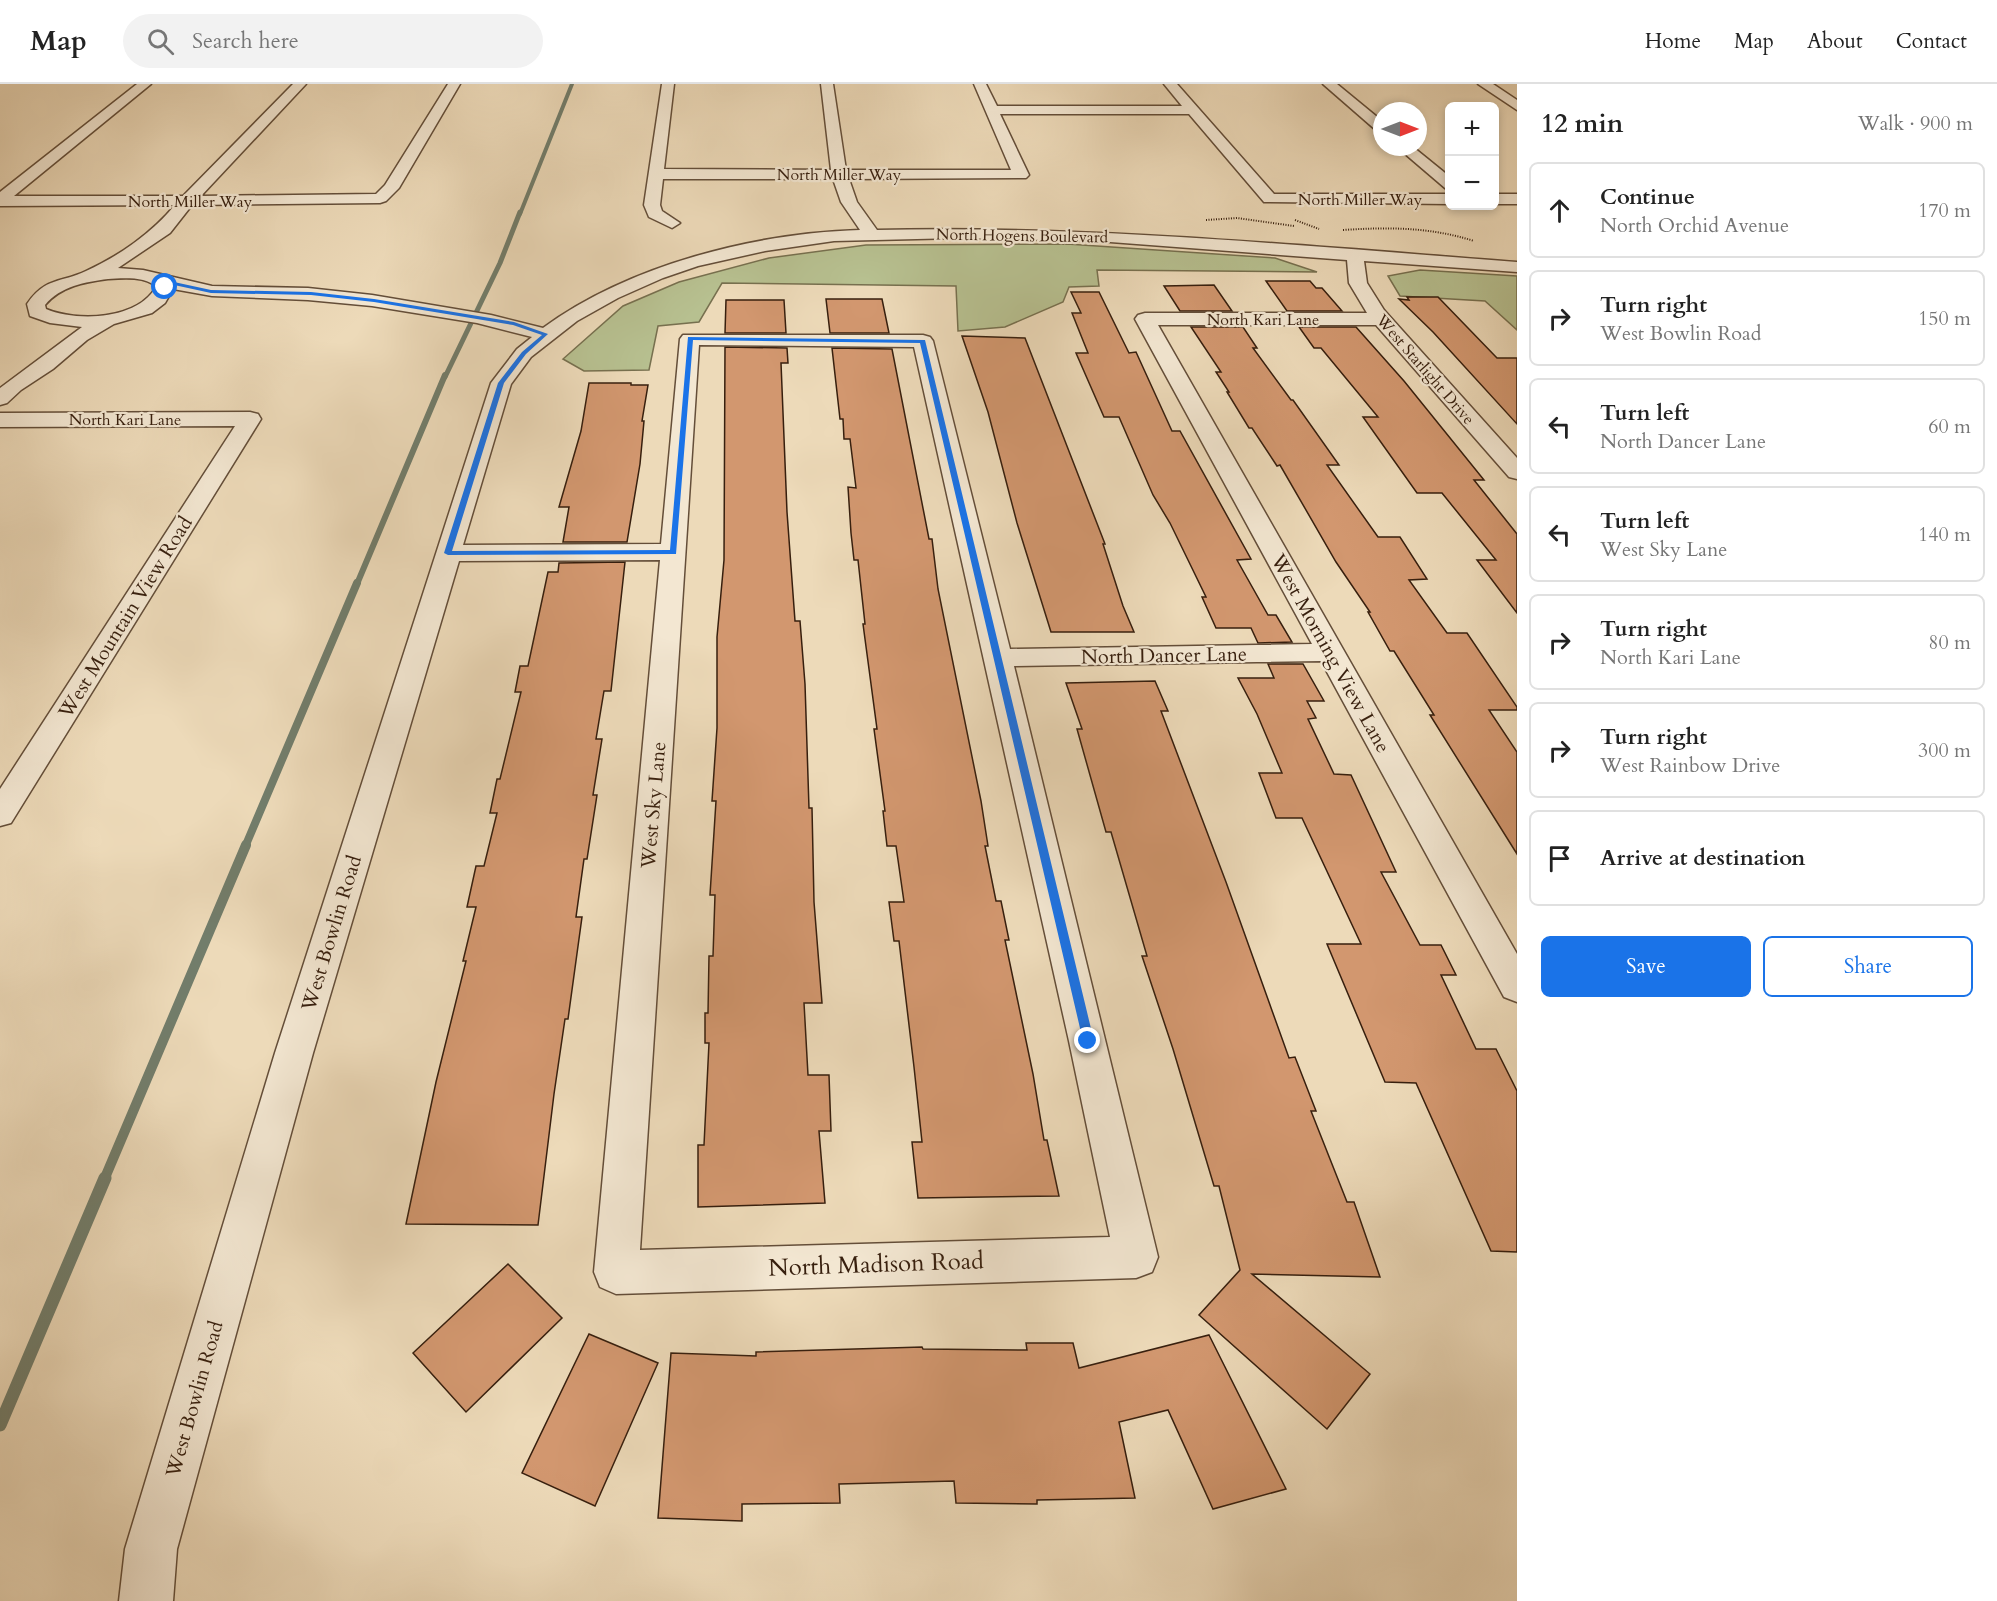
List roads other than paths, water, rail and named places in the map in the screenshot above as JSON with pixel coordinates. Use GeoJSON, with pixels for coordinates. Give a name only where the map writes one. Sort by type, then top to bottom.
{"type":"FeatureCollection","features":[{"type":"Feature","properties":{"kind":"street"},"geometry":{"type":"LineString","coordinates":[[0,200],[145,84]]}},
{"type":"Feature","properties":{"kind":"street"},"geometry":{"type":"LineString","coordinates":[[300,84],[187,201],[164,229],[123,258],[87,277],[52,289],[36,304],[38,312],[46,317],[73,322],[109,319],[141,310],[196,302],[264,302],[450,319],[546,335]]}},
{"type":"Feature","properties":{"kind":"street","name":"North Miller Way"},"geometry":{"type":"LineString","coordinates":[[0,200],[355,201],[380,198],[391,188],[454,84]]}},
{"type":"Feature","properties":{"kind":"street"},"geometry":{"type":"LineString","coordinates":[[668,84],[652,205],[655,214],[672,224]]}},
{"type":"Feature","properties":{"kind":"street"},"geometry":{"type":"LineString","coordinates":[[827,84],[842,188],[862,225],[872,234]]}},
{"type":"Feature","properties":{"kind":"street"},"geometry":{"type":"LineString","coordinates":[[980,84],[991,110],[1192,110]]}},
{"type":"Feature","properties":{"kind":"street"},"geometry":{"type":"LineString","coordinates":[[1170,84],[1192,110]]}},
{"type":"Feature","properties":{"kind":"street"},"geometry":{"type":"LineString","coordinates":[[1329,84],[1373,121]]}},
{"type":"Feature","properties":{"kind":"street"},"geometry":{"type":"LineString","coordinates":[[1484,84],[1517,106]]}},
{"type":"Feature","properties":{"kind":"street","name":"North Miller Way"},"geometry":{"type":"LineString","coordinates":[[656,174],[1021,175],[991,110]]}},
{"type":"Feature","properties":{"kind":"street","name":"North Miller Way"},"geometry":{"type":"LineString","coordinates":[[1192,110],[1270,199],[1445,199]]}},
{"type":"Feature","properties":{"kind":"street"},"geometry":{"type":"LineString","coordinates":[[1415,156],[1445,182]]}},
{"type":"Feature","properties":{"kind":"street"},"geometry":{"type":"LineString","coordinates":[[1499,199],[1517,199]]}},
{"type":"Feature","properties":{"kind":"street"},"geometry":{"type":"LineString","coordinates":[[141,310],[155,303],[163,295],[165,287],[154,278],[148,259],[161,242],[164,229]]}},
{"type":"Feature","properties":{"kind":"street","name":"North Hogens Boulevard"},"geometry":{"type":"LineString","coordinates":[[546,335],[570,317],[611,294],[657,274],[693,262],[765,246],[834,236],[958,232],[1097,236],[1517,267]]}},
{"type":"Feature","properties":{"kind":"street","name":"West Starlight Drive"},"geometry":{"type":"LineString","coordinates":[[1355,255],[1358,283],[1382,320],[1517,472]]}},
{"type":"Feature","properties":{"kind":"street"},"geometry":{"type":"LineString","coordinates":[[87,277],[120,273],[211,291],[311,294],[374,300],[450,319]]}},
{"type":"Feature","properties":{"kind":"street"},"geometry":{"type":"LineString","coordinates":[[7,393],[46,339],[46,317]]}},
{"type":"Feature","properties":{"kind":"street"},"geometry":{"type":"LineString","coordinates":[[7,393],[46,365],[80,336],[109,319]]}},
{"type":"Feature","properties":{"kind":"street","name":"North Kari Lane"},"geometry":{"type":"LineString","coordinates":[[1145,319],[1382,320]]}},
{"type":"Feature","properties":{"kind":"street","name":"West Morning View Lane"},"geometry":{"type":"LineString","coordinates":[[1145,319],[1517,987]]}},
{"type":"Feature","properties":{"kind":"street","name":"West Bowlin Road"},"geometry":{"type":"LineString","coordinates":[[146,1601],[151,1549],[294,1053],[501,383],[524,353],[546,335]]}},
{"type":"Feature","properties":{"kind":"street","name":"West Sky Lane"},"geometry":{"type":"LineString","coordinates":[[616,1272],[690,339],[923,341],[997,658]]}},
{"type":"Feature","properties":{"kind":"street","name":"North Kari Lane"},"geometry":{"type":"LineString","coordinates":[[0,420],[250,419]]}},
{"type":"Feature","properties":{"kind":"street","name":"West Mountain View Road"},"geometry":{"type":"LineString","coordinates":[[0,815],[250,419]]}},
{"type":"Feature","properties":{"kind":"street"},"geometry":{"type":"LineString","coordinates":[[448,553],[673,552]]}},
{"type":"Feature","properties":{"kind":"street","name":"North Dancer Lane"},"geometry":{"type":"LineString","coordinates":[[997,658],[1331,652]]}},
{"type":"Feature","properties":{"kind":"street","name":"North Madison Road"},"geometry":{"type":"LineString","coordinates":[[616,1272],[1136,1257],[1088,1041],[997,658]]}},
{"type":"Feature","properties":{"kind":"street","name":"West Bowlin Road"},"geometry":{"type":"LineString","coordinates":[[123,1601],[151,1549]]}},
{"type":"Feature","properties":{"kind":"waterway"},"geometry":{"type":"LineString","coordinates":[[520,214],[572,84]]}},
{"type":"Feature","properties":{"kind":"waterway"},"geometry":{"type":"LineString","coordinates":[[445,377],[500,263],[520,212]]}},
{"type":"Feature","properties":{"kind":"waterway"},"geometry":{"type":"LineString","coordinates":[[357,584],[445,375]]}},
{"type":"Feature","properties":{"kind":"waterway"},"geometry":{"type":"LineString","coordinates":[[245,847],[357,583]]}},
{"type":"Feature","properties":{"kind":"waterway"},"geometry":{"type":"LineString","coordinates":[[104,1180],[246,845]]}},
{"type":"Feature","properties":{"kind":"waterway"},"geometry":{"type":"LineString","coordinates":[[0,1425],[105,1178]]}}]}
